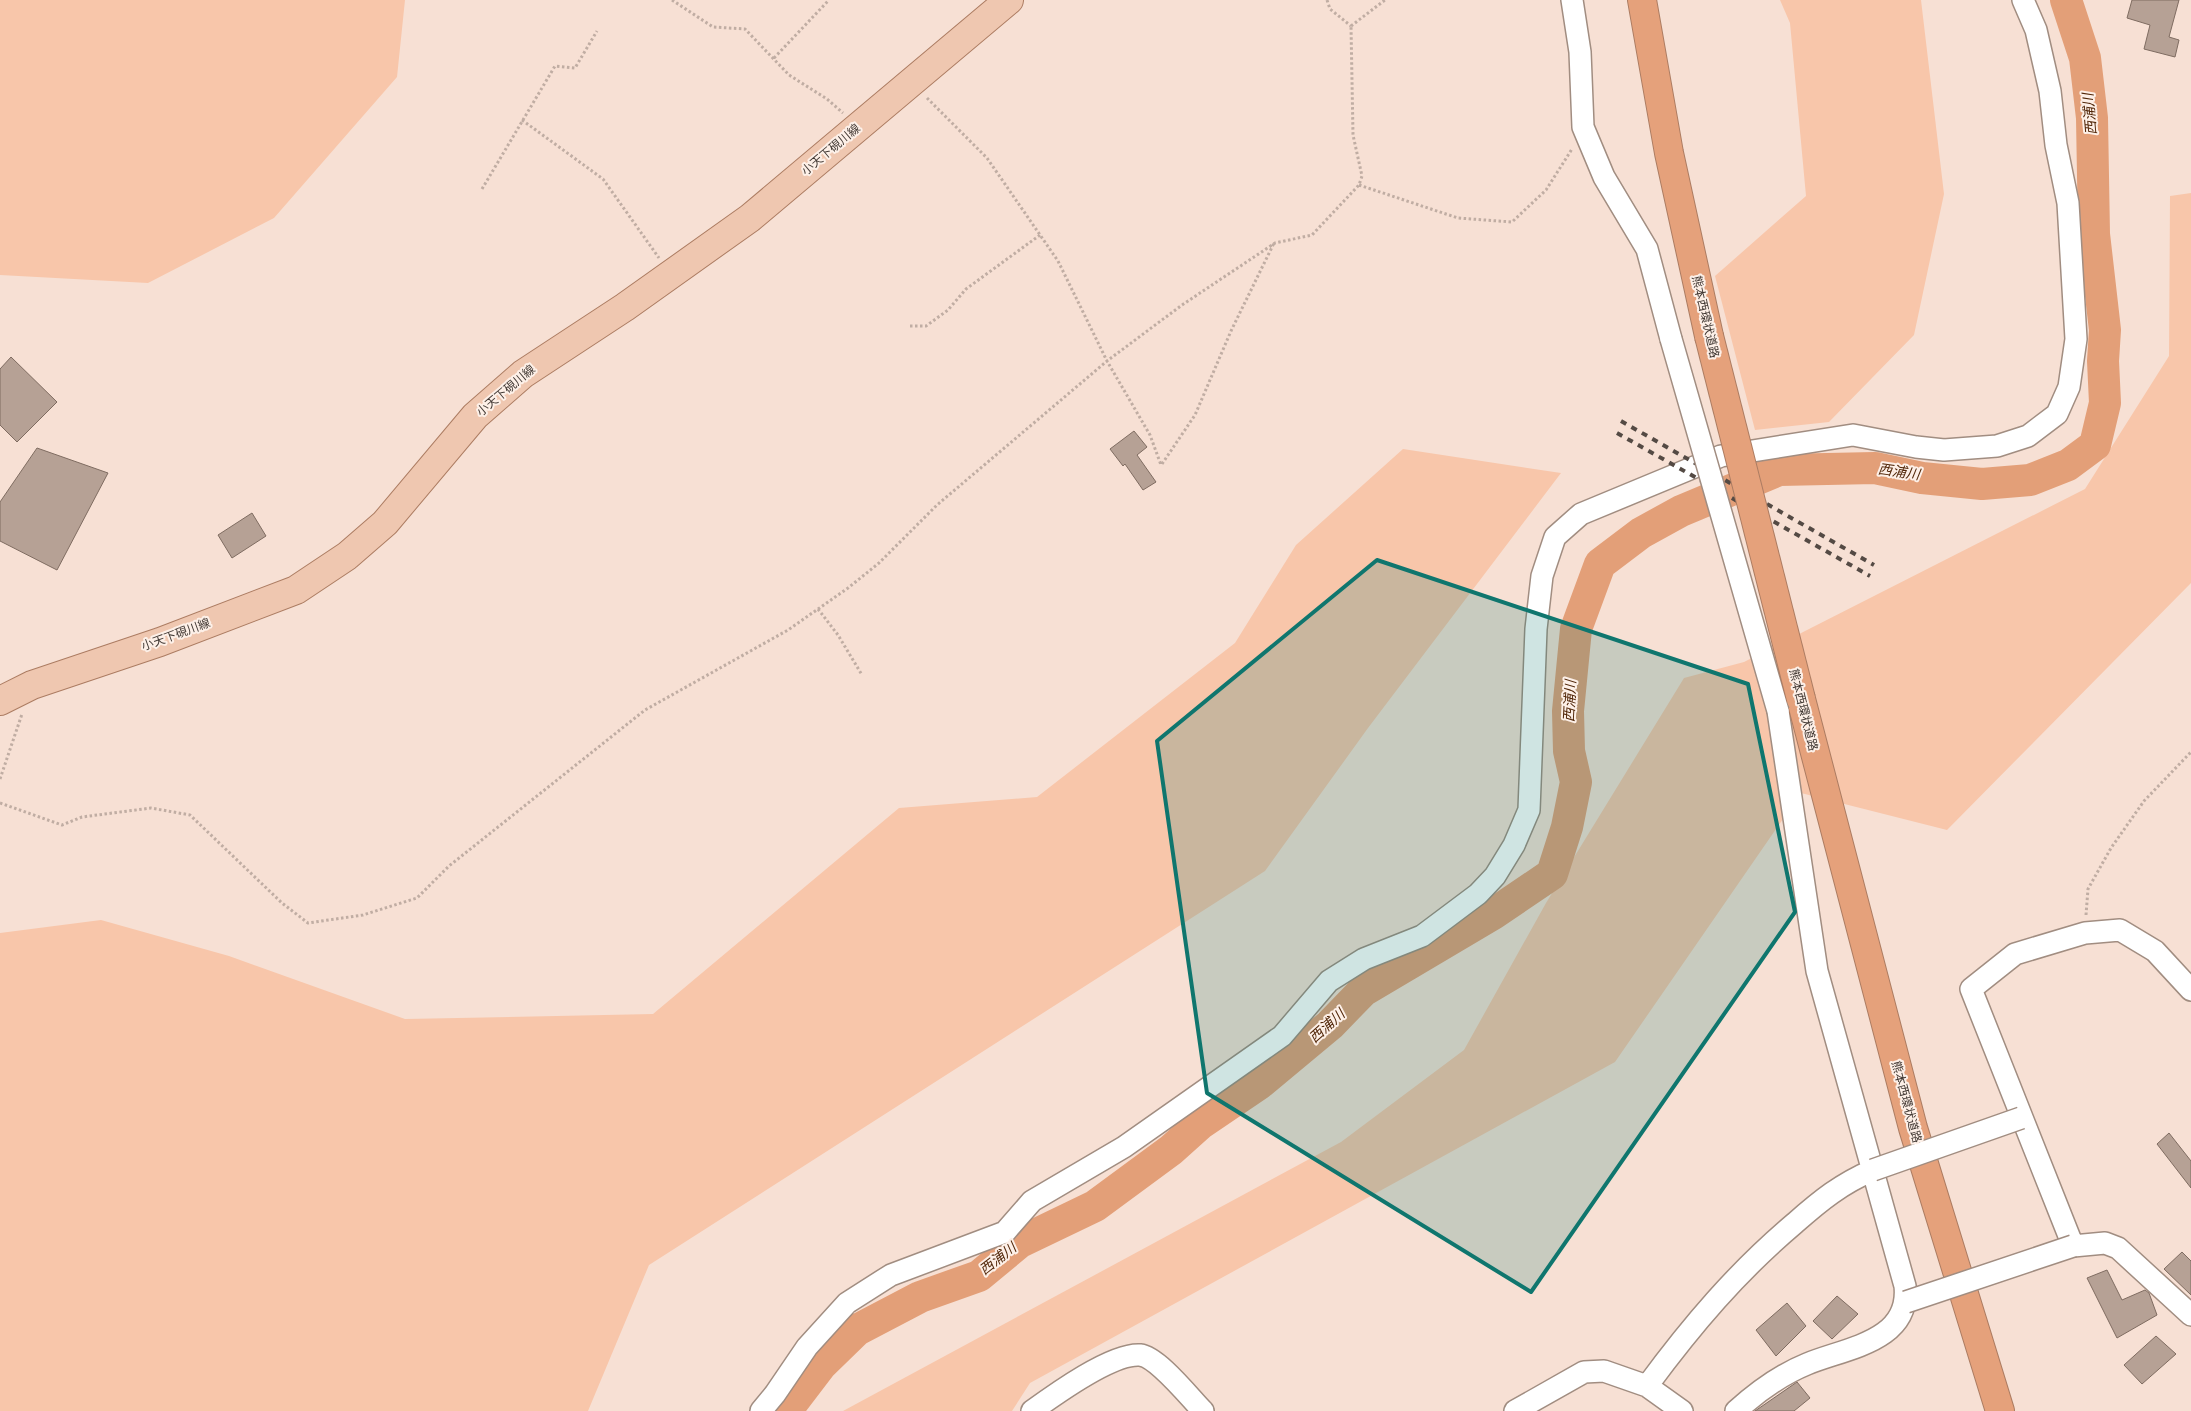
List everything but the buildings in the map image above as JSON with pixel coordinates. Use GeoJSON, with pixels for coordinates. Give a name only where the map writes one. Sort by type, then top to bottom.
{"type":"FeatureCollection","features":[{"type":"Feature","properties":{"kind":"highway","name":"熊本西環状道路"},"geometry":{"type":"LineString","coordinates":[[1642,0],[1669,153],[1789,705],[1913,1128],[2000,1411]]}},
{"type":"Feature","properties":{"kind":"main road","name":"小天下硯川線"},"geometry":{"type":"LineString","coordinates":[[0,701],[32,685],[160,642],[296,590],[347,556],[385,523],[475,416],[523,374],[670,275],[750,218],[1009,0]]}},
{"type":"Feature","properties":{"kind":"street"},"geometry":{"type":"LineString","coordinates":[[1572,0],[1580,52],[1584,127],[1604,177],[1647,249],[1671,339],[1789,705],[1817,971],[1905,1286],[1906,1302],[1897,1323],[1889,1330],[1872,1340],[1806,1364],[1773,1382],[1736,1411]]}},
{"type":"Feature","properties":{"kind":"street"},"geometry":{"type":"LineString","coordinates":[[761,1411],[807,1347],[848,1303],[891,1275],[1005,1232],[1032,1201],[1124,1147],[1282,1036],[1328,981],[1364,959],[1422,936],[1478,894],[1495,876],[1514,844],[1530,810],[1536,629],[1542,576],[1555,537],[1581,514],[1721,456],[1852,435],[1916,447],[1944,450],[1997,446],[2028,436],[2057,414],[2069,387],[2076,339],[2068,203],[2056,145],[2050,91],[2036,30],[2023,0]]}},
{"type":"Feature","properties":{"kind":"street"},"geometry":{"type":"LineString","coordinates":[[2073,1246],[1971,989],[2015,954],[2085,933],[2120,930],[2155,951],[2191,990]]}},
{"type":"Feature","properties":{"kind":"street"},"geometry":{"type":"LineString","coordinates":[[1647,1386],[1694,1323],[1766,1247],[1834,1189],[1873,1170],[2021,1118]]}},
{"type":"Feature","properties":{"kind":"street"},"geometry":{"type":"LineString","coordinates":[[1906,1302],[2073,1246],[2105,1243],[2118,1248],[2191,1315]]}},
{"type":"Feature","properties":{"kind":"street"},"geometry":{"type":"LineString","coordinates":[[1032,1411],[1072,1382],[1124,1358],[1141,1355],[1156,1363],[1203,1411]]}},
{"type":"Feature","properties":{"kind":"street"},"geometry":{"type":"LineString","coordinates":[[1515,1411],[1584,1372],[1604,1371],[1647,1386],[1682,1411]]}},
{"type":"Feature","properties":{"kind":"path"},"geometry":{"type":"LineString","coordinates":[[672,0],[713,27],[745,29],[789,75],[827,99],[858,126]]}},
{"type":"Feature","properties":{"kind":"path"},"geometry":{"type":"LineString","coordinates":[[774,58],[829,0]]}},
{"type":"Feature","properties":{"kind":"path"},"geometry":{"type":"LineString","coordinates":[[0,803],[62,824],[82,817],[151,808],[190,815],[282,903],[308,922],[363,915],[417,898],[449,866],[645,710],[788,630],[878,563],[938,505],[1107,361],[1182,305],[1275,243],[1312,235],[1359,185],[1362,176],[1353,135],[1350,26],[1330,9],[1327,0]]}},
{"type":"Feature","properties":{"kind":"path"},"geometry":{"type":"LineString","coordinates":[[1350,26],[1384,0]]}},
{"type":"Feature","properties":{"kind":"path"},"geometry":{"type":"LineString","coordinates":[[482,189],[555,66],[576,68],[597,31]]}},
{"type":"Feature","properties":{"kind":"path"},"geometry":{"type":"LineString","coordinates":[[910,82],[987,158],[1040,234],[1058,262],[1107,361],[1150,435],[1162,465],[1195,415],[1231,331],[1275,243]]}},
{"type":"Feature","properties":{"kind":"path"},"geometry":{"type":"LineString","coordinates":[[522,120],[603,179],[670,275]]}},
{"type":"Feature","properties":{"kind":"path"},"geometry":{"type":"LineString","coordinates":[[1359,185],[1458,218],[1512,222],[1546,190],[1573,147]]}},
{"type":"Feature","properties":{"kind":"path"},"geometry":{"type":"LineString","coordinates":[[910,326],[926,326],[948,310],[966,289],[1040,234]]}},
{"type":"Feature","properties":{"kind":"path"},"geometry":{"type":"LineString","coordinates":[[818,609],[838,635],[862,676]]}},
{"type":"Feature","properties":{"kind":"path"},"geometry":{"type":"LineString","coordinates":[[0,780],[32,685]]}},
{"type":"Feature","properties":{"kind":"path"},"geometry":{"type":"LineString","coordinates":[[2085,933],[2088,889],[2111,848],[2144,801],[2191,752]]}},
{"type":"Feature","properties":{"kind":"highlighted area"},"geometry":{"type":"Polygon","coordinates":[[[1377,560],[1748,684],[1795,912],[1531,1292],[1207,1093],[1157,741],[1377,560]]]}},
{"type":"Feature","properties":{"kind":"shaded area"},"geometry":{"type":"Polygon","coordinates":[[[0,0],[405,0],[397,77],[274,218],[148,283],[0,275],[0,0]]]}},
{"type":"Feature","properties":{"kind":"shaded area"},"geometry":{"type":"Polygon","coordinates":[[[1780,0],[1921,0],[1944,194],[1914,335],[1829,422],[1755,430],[1715,276],[1806,196],[1790,23],[1780,0]]]}},
{"type":"Feature","properties":{"kind":"shaded area"},"geometry":{"type":"Polygon","coordinates":[[[2191,193],[2191,583],[1947,830],[1801,793],[1615,1062],[1030,1383],[1012,1411],[843,1411],[1341,1142],[1464,1050],[1546,903],[1684,678],[1744,662],[2085,489],[2169,356],[2170,196],[2191,193]]]}},
{"type":"Feature","properties":{"kind":"shaded area"},"geometry":{"type":"Polygon","coordinates":[[[1403,449],[1561,473],[1368,728],[1265,871],[649,1265],[588,1411],[0,1411],[0,933],[101,920],[229,956],[405,1019],[653,1014],[899,808],[1037,797],[1235,643],[1296,545],[1403,449]]]}},
{"type":"Feature","properties":{"kind":"waterway","name":"西浦川"},"geometry":{"type":"LineString","coordinates":[[786,1411],[821,1365],[857,1330],[920,1297],[979,1276],[1020,1242],[1095,1206],[1171,1150],[1200,1124],[1259,1084],[1330,1025],[1363,991],[1493,914],[1552,874],[1567,827],[1576,782],[1569,751],[1568,711],[1576,629],[1600,564],[1641,533],[1681,511],[1779,470],[1875,468],[1922,478],[1982,484],[2030,480],[2068,465],[2095,445],[2105,403],[2103,361],[2105,330],[2094,234],[2092,118],[2085,58],[2066,0]]}},
{"type":"Feature","properties":{"kind":"railway"},"geometry":{"type":"LineString","coordinates":[[1621,421],[1874,565]]}},
{"type":"Feature","properties":{"kind":"railway"},"geometry":{"type":"LineString","coordinates":[[1617,433],[1870,576]]}}]}
